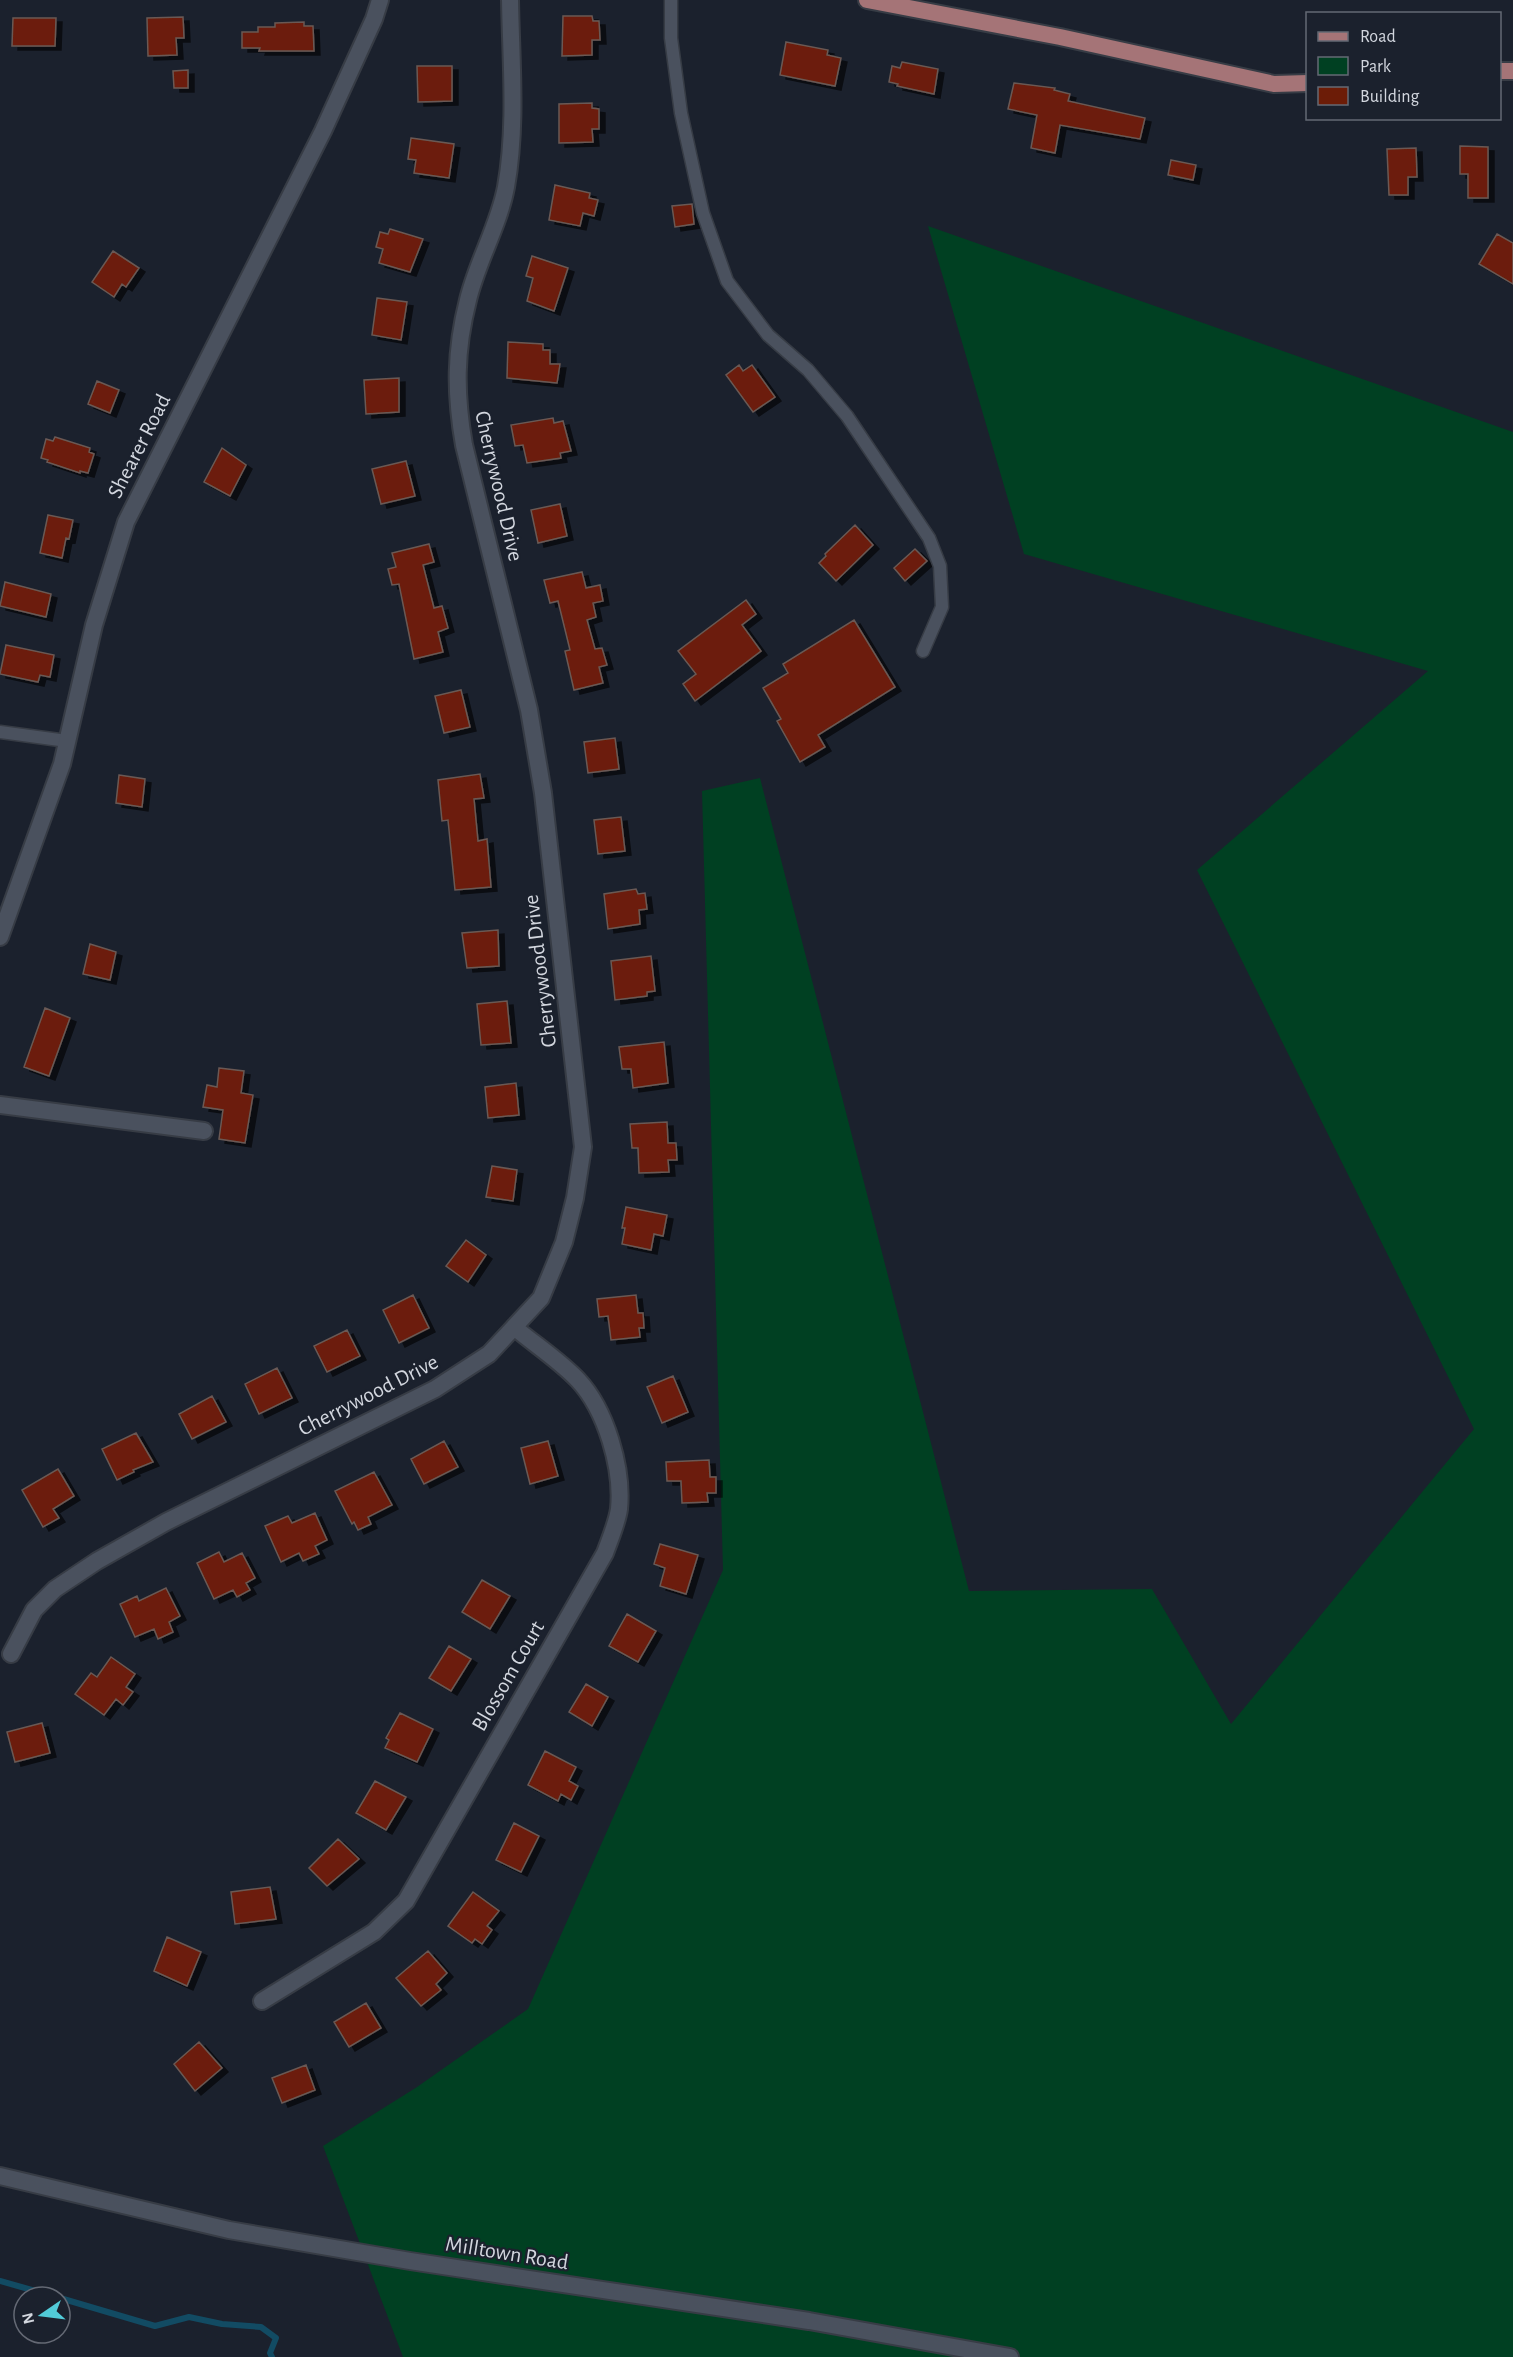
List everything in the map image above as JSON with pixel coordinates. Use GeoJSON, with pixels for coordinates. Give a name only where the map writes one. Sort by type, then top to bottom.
{"type":"FeatureCollection","features":[{"type":"Feature","properties":{"kind":"main road"},"geometry":{"type":"LineString","coordinates":[[867,0],[1060,37],[1274,84],[1306,83]]}},
{"type":"Feature","properties":{"kind":"street","name":"Shearer Road"},"geometry":{"type":"LineString","coordinates":[[0,937],[62,764],[94,625],[126,522],[323,131],[374,19],[380,0]]}},
{"type":"Feature","properties":{"kind":"street","name":"Cherrywood Drive"},"geometry":{"type":"LineString","coordinates":[[11,1654],[34,1610],[55,1589],[97,1561],[166,1522],[435,1389],[489,1353],[541,1298],[564,1242],[583,1147],[543,793],[529,710],[464,445],[458,405],[458,358],[468,300],[506,189],[511,145],[510,0]]}},
{"type":"Feature","properties":{"kind":"street"},"geometry":{"type":"LineString","coordinates":[[0,1105],[204,1131]]}},
{"type":"Feature","properties":{"kind":"street","name":"Blossom Court"},"geometry":{"type":"LineString","coordinates":[[262,2001],[374,1932],[406,1901],[605,1553],[619,1511],[619,1484],[613,1446],[594,1404],[578,1380],[514,1327]]}},
{"type":"Feature","properties":{"kind":"street","name":"Milltown Road"},"geometry":{"type":"LineString","coordinates":[[0,2176],[229,2230],[410,2261],[809,2321],[1010,2357]]}},
{"type":"Feature","properties":{"kind":"lane"},"geometry":{"type":"LineString","coordinates":[[671,0],[671,38],[681,113],[703,213],[727,281],[768,334],[808,370],[847,416],[929,538],[940,566],[942,608],[923,651]]}},
{"type":"Feature","properties":{"kind":"lane"},"geometry":{"type":"LineString","coordinates":[[0,732],[67,741]]}},
{"type":"Feature","properties":{"kind":"green space"},"geometry":{"type":"Polygon","coordinates":[[[928,226],[1513,432],[1513,2357],[403,2357],[323,2146],[417,2087],[528,2009],[723,1570],[702,791],[760,778],[969,1591],[1152,1589],[1231,1724],[1474,1429],[1197,870],[1428,671],[1024,554],[928,226]]]}},
{"type":"Feature","properties":{"kind":"building"},"geometry":{"type":"Polygon","coordinates":[[[563,16],[592,16],[593,21],[599,21],[600,40],[592,40],[592,55],[562,56],[563,16]]]}},
{"type":"Feature","properties":{"kind":"building"},"geometry":{"type":"Polygon","coordinates":[[[183,17],[184,38],[176,38],[177,55],[148,56],[147,18],[183,17]]]}},
{"type":"Feature","properties":{"kind":"building"},"geometry":{"type":"Polygon","coordinates":[[[13,18],[56,18],[55,46],[12,46],[13,18]]]}},
{"type":"Feature","properties":{"kind":"building"},"geometry":{"type":"Polygon","coordinates":[[[304,22],[304,26],[313,26],[314,51],[259,51],[260,48],[242,48],[242,32],[258,32],[258,27],[275,27],[275,23],[304,22]]]}},
{"type":"Feature","properties":{"kind":"building"},"geometry":{"type":"Polygon","coordinates":[[[786,42],[828,50],[827,55],[841,58],[835,86],[780,75],[786,42]]]}},
{"type":"Feature","properties":{"kind":"building"},"geometry":{"type":"Polygon","coordinates":[[[902,62],[938,69],[934,94],[897,86],[898,84],[889,82],[892,66],[900,68],[902,62]]]}},
{"type":"Feature","properties":{"kind":"building"},"geometry":{"type":"Polygon","coordinates":[[[417,66],[452,66],[452,101],[418,102],[417,66]]]}},
{"type":"Feature","properties":{"kind":"building"},"geometry":{"type":"Polygon","coordinates":[[[188,70],[188,88],[174,88],[173,71],[188,70]]]}},
{"type":"Feature","properties":{"kind":"building"},"geometry":{"type":"Polygon","coordinates":[[[1014,83],[1055,88],[1054,90],[1070,94],[1068,101],[1145,118],[1140,139],[1060,125],[1055,153],[1031,148],[1037,115],[1008,109],[1014,83]]]}},
{"type":"Feature","properties":{"kind":"building"},"geometry":{"type":"Polygon","coordinates":[[[592,103],[592,108],[599,109],[599,129],[592,129],[593,142],[559,143],[559,104],[592,103]]]}},
{"type":"Feature","properties":{"kind":"building"},"geometry":{"type":"Polygon","coordinates":[[[411,138],[454,144],[449,178],[414,173],[416,160],[408,159],[411,138]]]}},
{"type":"Feature","properties":{"kind":"building"},"geometry":{"type":"Polygon","coordinates":[[[1460,146],[1488,147],[1488,198],[1468,198],[1468,174],[1460,174],[1460,146]]]}},
{"type":"Feature","properties":{"kind":"building"},"geometry":{"type":"Polygon","coordinates":[[[1416,148],[1417,177],[1408,177],[1408,195],[1389,195],[1387,149],[1416,148]]]}},
{"type":"Feature","properties":{"kind":"building"},"geometry":{"type":"Polygon","coordinates":[[[1171,160],[1196,165],[1193,180],[1168,175],[1171,160]]]}},
{"type":"Feature","properties":{"kind":"building"},"geometry":{"type":"Polygon","coordinates":[[[555,185],[590,193],[589,198],[598,200],[594,216],[583,213],[580,226],[549,220],[555,185]]]}},
{"type":"Feature","properties":{"kind":"building"},"geometry":{"type":"Polygon","coordinates":[[[692,204],[694,224],[675,227],[672,206],[692,204]]]}},
{"type":"Feature","properties":{"kind":"building"},"geometry":{"type":"Polygon","coordinates":[[[390,229],[423,239],[410,272],[379,263],[383,249],[376,247],[380,232],[388,234],[390,229]]]}},
{"type":"Feature","properties":{"kind":"building"},"geometry":{"type":"Polygon","coordinates":[[[1497,234],[1513,243],[1513,284],[1479,264],[1497,234]]]}},
{"type":"Feature","properties":{"kind":"building"},"geometry":{"type":"Polygon","coordinates":[[[113,251],[139,268],[126,287],[122,284],[114,297],[92,282],[113,251]]]}},
{"type":"Feature","properties":{"kind":"building"},"geometry":{"type":"Polygon","coordinates":[[[532,256],[568,268],[554,311],[527,301],[533,278],[526,276],[532,256]]]}},
{"type":"Feature","properties":{"kind":"building"},"geometry":{"type":"Polygon","coordinates":[[[377,298],[407,302],[401,340],[372,335],[377,298]]]}},
{"type":"Feature","properties":{"kind":"building"},"geometry":{"type":"Polygon","coordinates":[[[508,342],[543,344],[543,350],[550,350],[550,364],[560,364],[557,383],[507,378],[508,342]]]}},
{"type":"Feature","properties":{"kind":"building"},"geometry":{"type":"Polygon","coordinates":[[[739,365],[743,371],[752,365],[775,397],[753,412],[726,375],[739,365]]]}},
{"type":"Feature","properties":{"kind":"building"},"geometry":{"type":"Polygon","coordinates":[[[399,378],[399,412],[366,414],[364,380],[399,378]]]}},
{"type":"Feature","properties":{"kind":"building"},"geometry":{"type":"Polygon","coordinates":[[[97,381],[119,390],[110,413],[88,404],[97,381]]]}},
{"type":"Feature","properties":{"kind":"building"},"geometry":{"type":"Polygon","coordinates":[[[553,418],[554,423],[563,421],[571,451],[560,453],[561,458],[527,463],[523,445],[515,446],[511,425],[553,418]]]}},
{"type":"Feature","properties":{"kind":"building"},"geometry":{"type":"Polygon","coordinates":[[[55,437],[90,448],[89,452],[94,454],[88,473],[80,471],[80,473],[41,458],[46,439],[53,441],[55,437]]]}},
{"type":"Feature","properties":{"kind":"building"},"geometry":{"type":"Polygon","coordinates":[[[222,448],[246,465],[230,496],[204,482],[222,448]]]}},
{"type":"Feature","properties":{"kind":"building"},"geometry":{"type":"Polygon","coordinates":[[[406,461],[415,496],[381,504],[372,469],[406,461]]]}},
{"type":"Feature","properties":{"kind":"building"},"geometry":{"type":"Polygon","coordinates":[[[560,504],[567,536],[538,543],[531,510],[560,504]]]}},
{"type":"Feature","properties":{"kind":"building"},"geometry":{"type":"Polygon","coordinates":[[[48,515],[73,520],[62,558],[40,553],[48,515]]]}},
{"type":"Feature","properties":{"kind":"building"},"geometry":{"type":"Polygon","coordinates":[[[855,525],[873,545],[836,581],[819,563],[826,556],[825,554],[855,525]]]}},
{"type":"Feature","properties":{"kind":"building"},"geometry":{"type":"Polygon","coordinates":[[[429,544],[434,562],[423,565],[434,608],[442,606],[448,628],[438,632],[443,652],[414,659],[399,584],[392,585],[388,569],[396,567],[392,553],[429,544]]]}},
{"type":"Feature","properties":{"kind":"building"},"geometry":{"type":"Polygon","coordinates":[[[915,549],[927,561],[905,581],[894,568],[915,549]]]}},
{"type":"Feature","properties":{"kind":"building"},"geometry":{"type":"Polygon","coordinates":[[[582,572],[586,588],[600,585],[603,601],[593,603],[596,617],[587,620],[595,649],[602,648],[607,665],[599,667],[603,683],[574,690],[565,651],[570,650],[558,601],[550,603],[544,580],[582,572]]]}},
{"type":"Feature","properties":{"kind":"building"},"geometry":{"type":"Polygon","coordinates":[[[5,582],[51,594],[46,617],[0,606],[5,582]]]}},
{"type":"Feature","properties":{"kind":"building"},"geometry":{"type":"Polygon","coordinates":[[[746,600],[756,614],[742,625],[761,651],[695,701],[683,684],[696,674],[678,651],[746,600]]]}},
{"type":"Feature","properties":{"kind":"building"},"geometry":{"type":"Polygon","coordinates":[[[854,620],[895,687],[818,735],[825,747],[800,762],[777,721],[781,719],[763,688],[788,673],[783,664],[854,620]]]}},
{"type":"Feature","properties":{"kind":"building"},"geometry":{"type":"Polygon","coordinates":[[[6,645],[54,655],[50,677],[40,675],[38,682],[0,674],[6,645]]]}},
{"type":"Feature","properties":{"kind":"building"},"geometry":{"type":"Polygon","coordinates":[[[461,690],[470,727],[444,733],[435,696],[461,690]]]}},
{"type":"Feature","properties":{"kind":"building"},"geometry":{"type":"Polygon","coordinates":[[[615,738],[619,769],[588,773],[584,742],[615,738]]]}},
{"type":"Feature","properties":{"kind":"building"},"geometry":{"type":"Polygon","coordinates":[[[480,774],[484,798],[474,799],[478,841],[487,839],[491,887],[455,890],[448,820],[442,821],[438,780],[480,774]]]}},
{"type":"Feature","properties":{"kind":"building"},"geometry":{"type":"Polygon","coordinates":[[[119,775],[145,779],[142,807],[116,803],[119,775]]]}},
{"type":"Feature","properties":{"kind":"building"},"geometry":{"type":"Polygon","coordinates":[[[621,817],[625,851],[598,854],[594,820],[621,817]]]}},
{"type":"Feature","properties":{"kind":"building"},"geometry":{"type":"Polygon","coordinates":[[[636,889],[638,894],[645,893],[647,909],[639,910],[640,924],[608,929],[604,894],[636,889]]]}},
{"type":"Feature","properties":{"kind":"building"},"geometry":{"type":"Polygon","coordinates":[[[498,930],[499,966],[467,968],[462,933],[498,930]]]}},
{"type":"Feature","properties":{"kind":"building"},"geometry":{"type":"Polygon","coordinates":[[[90,944],[116,952],[110,980],[83,974],[90,944]]]}},
{"type":"Feature","properties":{"kind":"building"},"geometry":{"type":"Polygon","coordinates":[[[651,956],[655,991],[647,992],[647,996],[615,1000],[611,961],[651,956]]]}},
{"type":"Feature","properties":{"kind":"building"},"geometry":{"type":"Polygon","coordinates":[[[507,1001],[511,1043],[481,1045],[477,1004],[507,1001]]]}},
{"type":"Feature","properties":{"kind":"building"},"geometry":{"type":"Polygon","coordinates":[[[45,1008],[70,1018],[49,1076],[24,1067],[45,1008]]]}},
{"type":"Feature","properties":{"kind":"building"},"geometry":{"type":"Polygon","coordinates":[[[664,1042],[668,1083],[633,1088],[631,1069],[622,1069],[619,1047],[664,1042]]]}},
{"type":"Feature","properties":{"kind":"building"},"geometry":{"type":"Polygon","coordinates":[[[219,1068],[244,1071],[241,1093],[253,1095],[245,1143],[219,1139],[223,1110],[203,1107],[207,1085],[217,1087],[219,1068]]]}},
{"type":"Feature","properties":{"kind":"building"},"geometry":{"type":"Polygon","coordinates":[[[516,1083],[519,1115],[488,1118],[485,1087],[516,1083]]]}},
{"type":"Feature","properties":{"kind":"building"},"geometry":{"type":"Polygon","coordinates":[[[667,1122],[668,1143],[676,1143],[677,1160],[668,1160],[669,1172],[639,1173],[638,1148],[632,1148],[630,1124],[667,1122]]]}},
{"type":"Feature","properties":{"kind":"building"},"geometry":{"type":"Polygon","coordinates":[[[492,1166],[517,1170],[513,1201],[486,1197],[492,1166]]]}},
{"type":"Feature","properties":{"kind":"building"},"geometry":{"type":"Polygon","coordinates":[[[626,1207],[667,1215],[663,1236],[654,1234],[651,1250],[622,1244],[626,1207]]]}},
{"type":"Feature","properties":{"kind":"building"},"geometry":{"type":"Polygon","coordinates":[[[466,1240],[486,1255],[468,1282],[446,1266],[466,1240]]]}},
{"type":"Feature","properties":{"kind":"building"},"geometry":{"type":"Polygon","coordinates":[[[413,1295],[429,1328],[399,1343],[383,1310],[413,1295]]]}},
{"type":"Feature","properties":{"kind":"building"},"geometry":{"type":"Polygon","coordinates":[[[636,1295],[638,1313],[643,1313],[644,1328],[639,1328],[640,1337],[611,1340],[608,1316],[599,1317],[597,1299],[636,1295]]]}},
{"type":"Feature","properties":{"kind":"building"},"geometry":{"type":"Polygon","coordinates":[[[347,1330],[360,1356],[327,1372],[314,1346],[347,1330]]]}},
{"type":"Feature","properties":{"kind":"building"},"geometry":{"type":"Polygon","coordinates":[[[277,1368],[292,1398],[259,1414],[245,1384],[277,1368]]]}},
{"type":"Feature","properties":{"kind":"building"},"geometry":{"type":"Polygon","coordinates":[[[673,1376],[688,1412],[662,1423],[647,1387],[673,1376]]]}},
{"type":"Feature","properties":{"kind":"building"},"geometry":{"type":"Polygon","coordinates":[[[212,1396],[226,1422],[192,1439],[179,1414],[212,1396]]]}},
{"type":"Feature","properties":{"kind":"building"},"geometry":{"type":"Polygon","coordinates":[[[136,1433],[153,1462],[117,1480],[102,1449],[136,1433]]]}},
{"type":"Feature","properties":{"kind":"building"},"geometry":{"type":"Polygon","coordinates":[[[444,1441],[458,1467],[424,1484],[411,1459],[444,1441]]]}},
{"type":"Feature","properties":{"kind":"building"},"geometry":{"type":"Polygon","coordinates":[[[548,1441],[558,1476],[530,1484],[521,1448],[548,1441]]]}},
{"type":"Feature","properties":{"kind":"building"},"geometry":{"type":"Polygon","coordinates":[[[709,1460],[710,1477],[716,1477],[716,1493],[707,1493],[708,1502],[682,1503],[681,1481],[667,1481],[666,1462],[709,1460]]]}},
{"type":"Feature","properties":{"kind":"building"},"geometry":{"type":"Polygon","coordinates":[[[58,1469],[74,1496],[53,1509],[59,1518],[43,1527],[22,1490],[58,1469]]]}},
{"type":"Feature","properties":{"kind":"building"},"geometry":{"type":"Polygon","coordinates":[[[374,1472],[392,1505],[368,1517],[371,1524],[358,1530],[354,1522],[352,1524],[335,1491],[374,1472]]]}},
{"type":"Feature","properties":{"kind":"building"},"geometry":{"type":"Polygon","coordinates":[[[315,1513],[327,1540],[315,1546],[319,1554],[303,1561],[299,1553],[281,1562],[265,1526],[288,1516],[292,1523],[315,1513]]]}},
{"type":"Feature","properties":{"kind":"building"},"geometry":{"type":"Polygon","coordinates":[[[660,1544],[698,1555],[686,1594],[660,1586],[665,1568],[654,1564],[660,1544]]]}},
{"type":"Feature","properties":{"kind":"building"},"geometry":{"type":"Polygon","coordinates":[[[219,1552],[224,1562],[242,1553],[255,1578],[246,1583],[250,1590],[237,1597],[233,1590],[214,1599],[197,1563],[219,1552]]]}},
{"type":"Feature","properties":{"kind":"building"},"geometry":{"type":"Polygon","coordinates":[[[482,1580],[510,1596],[490,1629],[462,1612],[482,1580]]]}},
{"type":"Feature","properties":{"kind":"building"},"geometry":{"type":"Polygon","coordinates":[[[166,1588],[180,1616],[169,1622],[173,1632],[158,1639],[154,1629],[135,1637],[120,1604],[137,1596],[139,1601],[166,1588]]]}},
{"type":"Feature","properties":{"kind":"building"},"geometry":{"type":"Polygon","coordinates":[[[627,1614],[656,1631],[638,1662],[609,1646],[627,1614]]]}},
{"type":"Feature","properties":{"kind":"building"},"geometry":{"type":"Polygon","coordinates":[[[449,1646],[471,1659],[451,1691],[429,1678],[449,1646]]]}},
{"type":"Feature","properties":{"kind":"building"},"geometry":{"type":"Polygon","coordinates":[[[111,1657],[135,1674],[126,1687],[133,1692],[123,1705],[116,1699],[104,1715],[75,1694],[91,1673],[97,1677],[111,1657]]]}},
{"type":"Feature","properties":{"kind":"building"},"geometry":{"type":"Polygon","coordinates":[[[586,1684],[608,1697],[592,1726],[569,1712],[586,1684]]]}},
{"type":"Feature","properties":{"kind":"building"},"geometry":{"type":"Polygon","coordinates":[[[400,1713],[433,1729],[417,1762],[385,1748],[389,1740],[386,1738],[400,1713]]]}},
{"type":"Feature","properties":{"kind":"building"},"geometry":{"type":"Polygon","coordinates":[[[42,1723],[50,1753],[15,1762],[7,1732],[42,1723]]]}},
{"type":"Feature","properties":{"kind":"building"},"geometry":{"type":"Polygon","coordinates":[[[545,1751],[576,1767],[569,1781],[578,1786],[571,1800],[561,1794],[558,1801],[528,1785],[545,1751]]]}},
{"type":"Feature","properties":{"kind":"building"},"geometry":{"type":"Polygon","coordinates":[[[375,1781],[406,1797],[386,1830],[356,1813],[375,1781]]]}},
{"type":"Feature","properties":{"kind":"building"},"geometry":{"type":"Polygon","coordinates":[[[514,1823],[539,1836],[521,1872],[496,1860],[514,1823]]]}},
{"type":"Feature","properties":{"kind":"building"},"geometry":{"type":"Polygon","coordinates":[[[338,1839],[359,1859],[327,1886],[309,1868],[338,1839]]]}},
{"type":"Feature","properties":{"kind":"building"},"geometry":{"type":"Polygon","coordinates":[[[270,1887],[276,1919],[235,1924],[231,1892],[270,1887]]]}},
{"type":"Feature","properties":{"kind":"building"},"geometry":{"type":"Polygon","coordinates":[[[473,1892],[499,1911],[487,1926],[492,1930],[482,1944],[475,1939],[472,1943],[448,1926],[473,1892]]]}},
{"type":"Feature","properties":{"kind":"building"},"geometry":{"type":"Polygon","coordinates":[[[167,1937],[201,1952],[187,1986],[154,1971],[167,1937]]]}},
{"type":"Feature","properties":{"kind":"building"},"geometry":{"type":"Polygon","coordinates":[[[428,1951],[447,1973],[436,1984],[441,1990],[421,2006],[396,1978],[428,1951]]]}},
{"type":"Feature","properties":{"kind":"building"},"geometry":{"type":"Polygon","coordinates":[[[366,2003],[381,2028],[349,2047],[334,2022],[366,2003]]]}},
{"type":"Feature","properties":{"kind":"building"},"geometry":{"type":"Polygon","coordinates":[[[199,2042],[222,2068],[195,2091],[174,2064],[199,2042]]]}},
{"type":"Feature","properties":{"kind":"building"},"geometry":{"type":"Polygon","coordinates":[[[306,2065],[315,2090],[282,2103],[272,2078],[306,2065]]]}},
{"type":"Feature","properties":{"kind":"waterway"},"geometry":{"type":"LineString","coordinates":[[0,2281],[14,2285]]}},
{"type":"Feature","properties":{"kind":"waterway"},"geometry":{"type":"LineString","coordinates":[[72,2302],[155,2326],[189,2317],[222,2324],[261,2327],[276,2338],[270,2353],[272,2357]]}}]}
